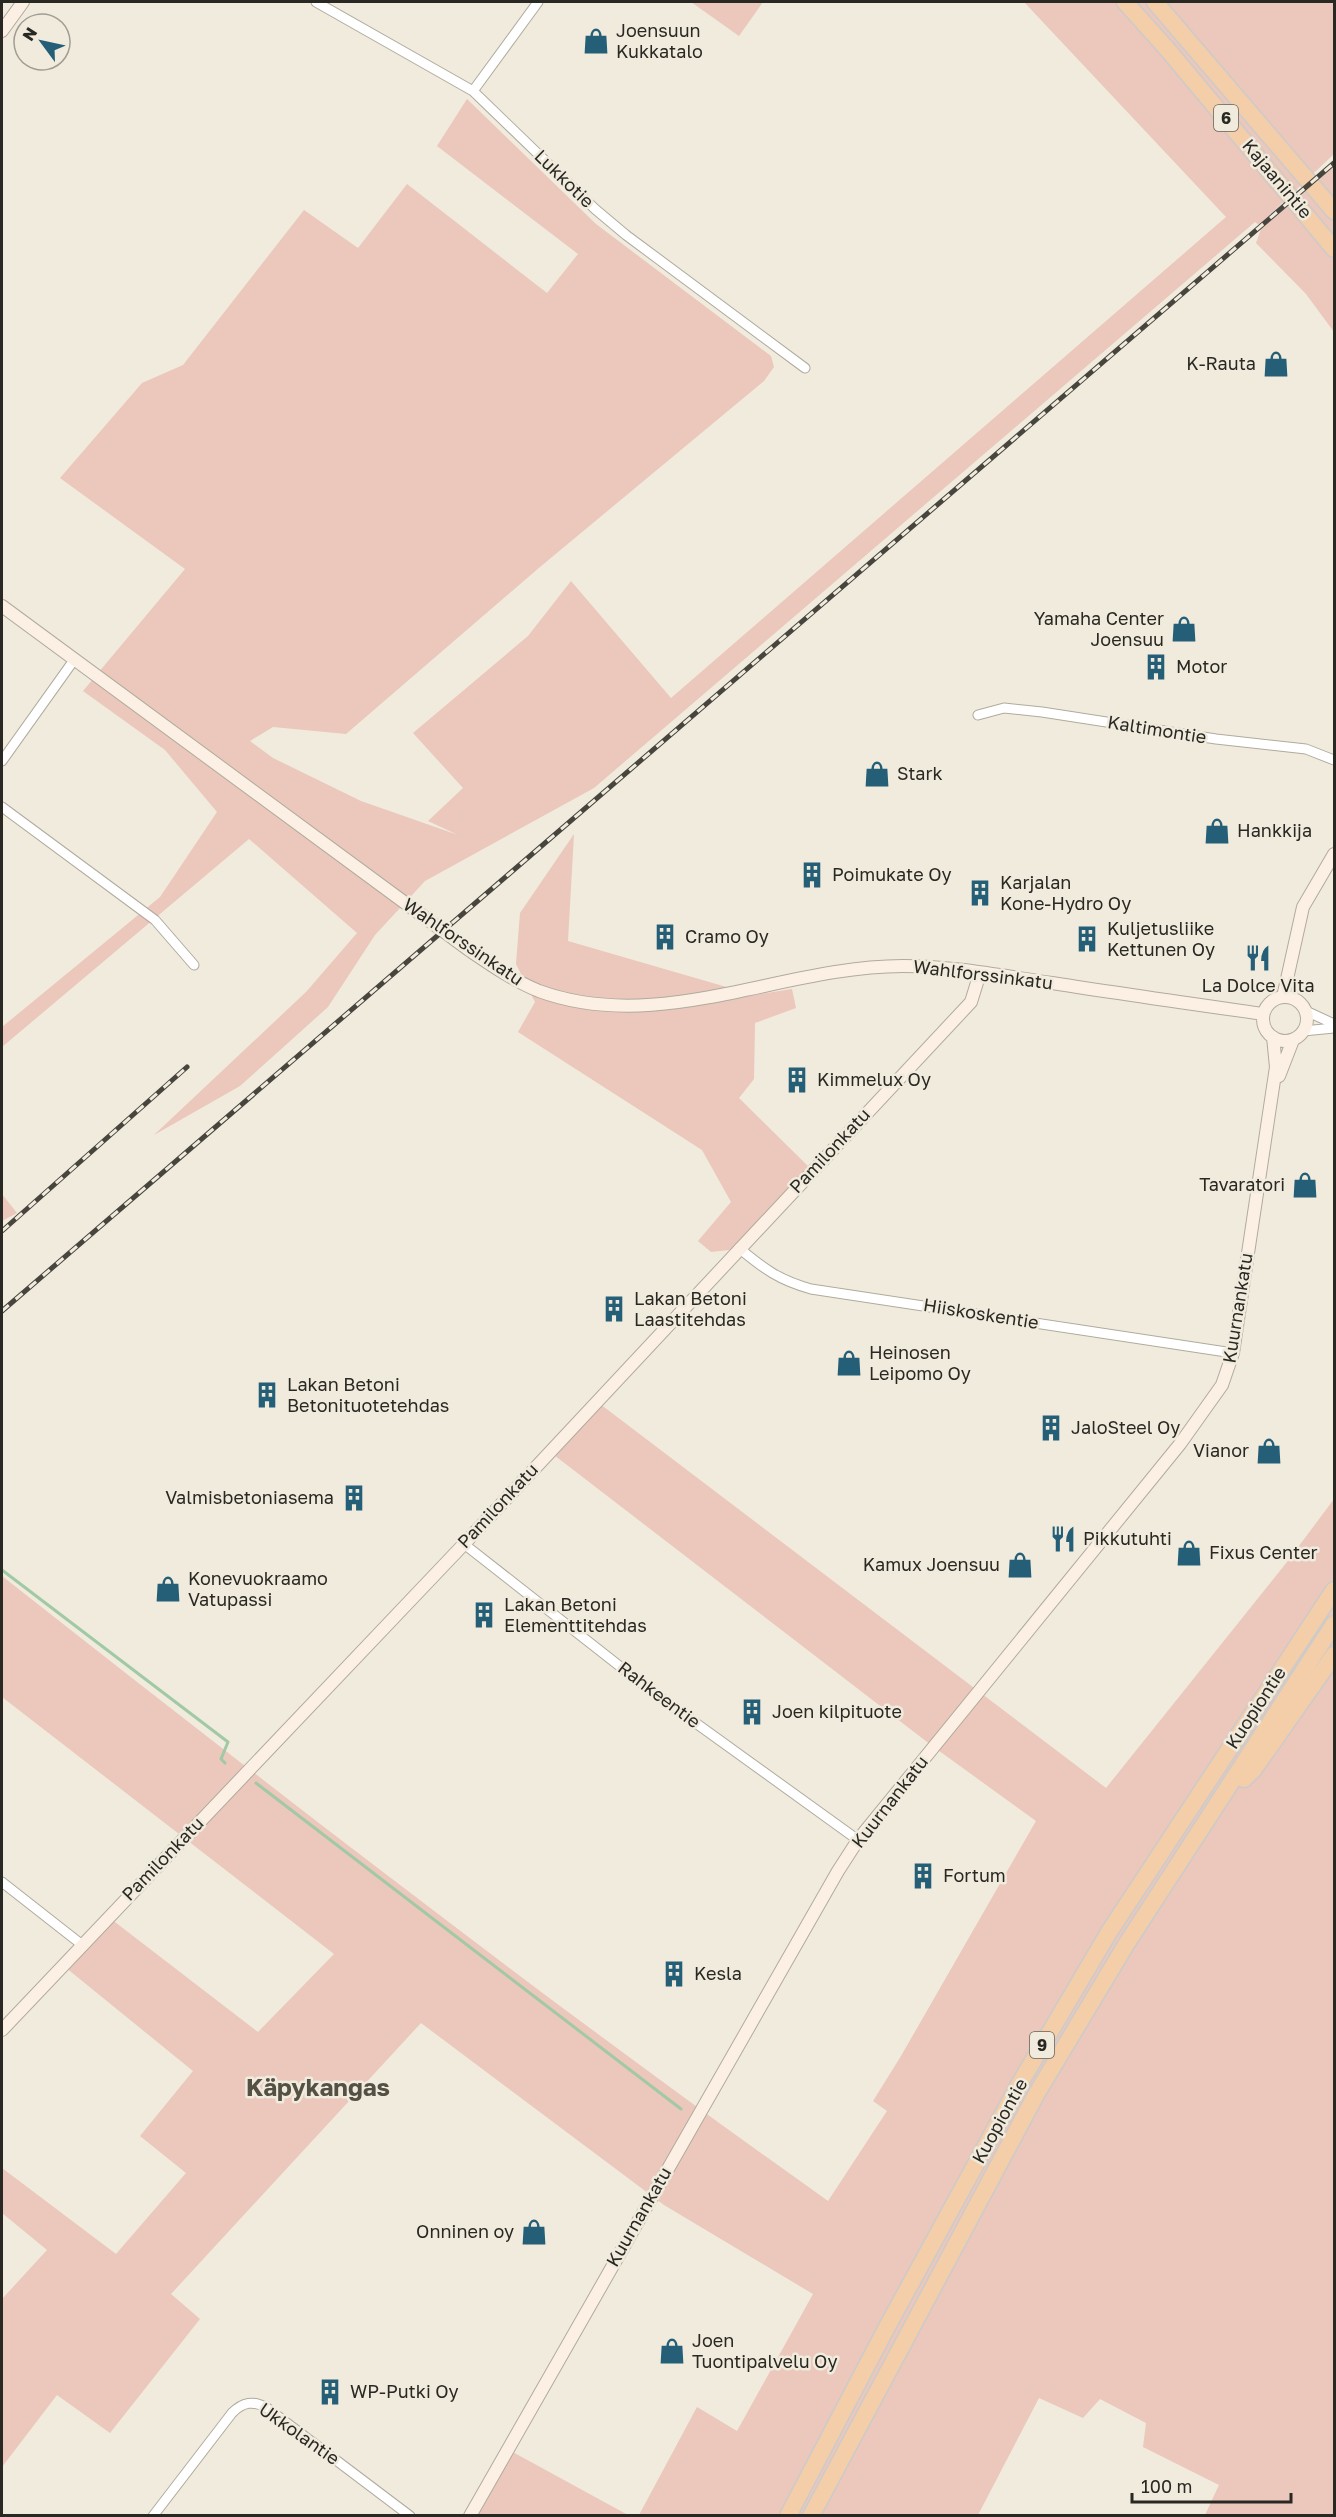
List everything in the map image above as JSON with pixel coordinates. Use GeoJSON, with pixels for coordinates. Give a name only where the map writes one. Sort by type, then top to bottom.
{"type":"FeatureCollection","features":[{"type":"Feature","properties":{"kind":"highway","name":"Kajaanintie"},"geometry":{"type":"LineString","coordinates":[[1125,2],[1335,249]]}},
{"type":"Feature","properties":{"kind":"highway","name":"Kajaanintie"},"geometry":{"type":"LineString","coordinates":[[1155,2],[1335,211]]}},
{"type":"Feature","properties":{"kind":"highway","name":"Kuopiontie"},"geometry":{"type":"LineString","coordinates":[[788,2516],[887,2327],[1020,2083],[1109,1932],[1335,1590]]}},
{"type":"Feature","properties":{"kind":"highway","name":"Kuopiontie"},"geometry":{"type":"LineString","coordinates":[[811,2516],[1037,2093],[1127,1943],[1335,1624]]}},
{"type":"Feature","properties":{"kind":"highway"},"geometry":{"type":"LineString","coordinates":[[1216,1807],[1254,1769],[1335,1654]]}},
{"type":"Feature","properties":{"kind":"street"},"geometry":{"type":"LineString","coordinates":[[2,31],[22,2]]}},
{"type":"Feature","properties":{"kind":"street","name":"Lukkotie"},"geometry":{"type":"LineString","coordinates":[[316,2],[473,91],[618,229],[805,368]]}},
{"type":"Feature","properties":{"kind":"street"},"geometry":{"type":"LineString","coordinates":[[473,91],[538,2]]}},
{"type":"Feature","properties":{"kind":"street","name":"Wahlforssinkatu"},"geometry":{"type":"LineString","coordinates":[[2,606],[469,950],[495,968],[539,990],[580,1001],[626,1006],[648,1005],[869,968],[918,966],[1263,1014]]}},
{"type":"Feature","properties":{"kind":"street"},"geometry":{"type":"LineString","coordinates":[[2,761],[74,660]]}},
{"type":"Feature","properties":{"kind":"street","name":"Kaltimontie"},"geometry":{"type":"LineString","coordinates":[[978,715],[1004,708],[1042,712],[1216,739],[1306,749],[1335,760]]}},
{"type":"Feature","properties":{"kind":"street"},"geometry":{"type":"LineString","coordinates":[[2,807],[155,920],[194,965]]}},
{"type":"Feature","properties":{"kind":"street"},"geometry":{"type":"LineString","coordinates":[[1283,997],[1304,907],[1335,854]]}},
{"type":"Feature","properties":{"kind":"street","name":"Pamilonkatu"},"geometry":{"type":"LineString","coordinates":[[2,2030],[81,1944],[464,1544],[971,1002],[980,973]]}},
{"type":"Feature","properties":{"kind":"street"},"geometry":{"type":"LineString","coordinates":[[1283,997],[1298,1001],[1306,1011],[1335,1026],[1304,1031],[1293,1040],[1279,1040],[1264,1027],[1263,1014],[1271,1002],[1283,997]]}},
{"type":"Feature","properties":{"kind":"street"},"geometry":{"type":"LineString","coordinates":[[1304,1031],[1306,1011]]}},
{"type":"Feature","properties":{"kind":"street","name":"Kuurnankatu"},"geometry":{"type":"LineString","coordinates":[[470,2516],[823,1897],[858,1840],[1187,1436],[1222,1385],[1233,1353],[1276,1067],[1273,1037]]}},
{"type":"Feature","properties":{"kind":"street","name":"Kuurnankatu"},"geometry":{"type":"LineString","coordinates":[[1272,1094],[1293,1040]]}},
{"type":"Feature","properties":{"kind":"street","name":"Hiiskoskentie"},"geometry":{"type":"LineString","coordinates":[[739,1248],[767,1271],[786,1282],[811,1288],[1233,1353]]}},
{"type":"Feature","properties":{"kind":"street","name":"Rahkeentie"},"geometry":{"type":"LineString","coordinates":[[464,1544],[650,1690],[858,1840]]}},
{"type":"Feature","properties":{"kind":"street"},"geometry":{"type":"LineString","coordinates":[[2,1882],[81,1944]]}},
{"type":"Feature","properties":{"kind":"street","name":"Ukkolantie"},"geometry":{"type":"LineString","coordinates":[[153,2516],[232,2413],[239,2406],[249,2402],[267,2408],[410,2516]]}},
{"type":"Feature","properties":{"kind":"shaded area"},"geometry":{"type":"Polygon","coordinates":[[[691,2],[763,2],[739,36],[691,2]]]}},
{"type":"Feature","properties":{"kind":"shaded area"},"geometry":{"type":"Polygon","coordinates":[[[1024,2],[1334,2],[1334,154],[1259,225],[1255,222],[594,788],[425,881],[375,935],[328,1007],[240,1086],[154,1135],[306,992],[357,933],[249,839],[2,1047],[2,1027],[160,897],[217,812],[165,750],[83,691],[185,569],[60,478],[142,383],[183,365],[304,210],[358,248],[407,184],[547,293],[578,254],[437,146],[467,99],[596,224],[771,356],[774,367],[764,381],[540,567],[346,734],[273,727],[250,741],[273,758],[361,801],[458,835],[428,821],[463,788],[413,733],[528,636],[571,581],[671,698],[1226,217],[1024,2]]]}},
{"type":"Feature","properties":{"kind":"shaded area"},"geometry":{"type":"Polygon","coordinates":[[[1334,166],[1334,332],[1306,294],[1256,243],[1261,229],[1334,166]]]}},
{"type":"Feature","properties":{"kind":"shaded area"},"geometry":{"type":"Polygon","coordinates":[[[574,834],[568,941],[754,995],[792,989],[796,1008],[755,1023],[754,1079],[739,1098],[816,1174],[747,1248],[711,1252],[698,1241],[731,1202],[702,1150],[518,1032],[535,1002],[516,964],[520,913],[574,834]]]}},
{"type":"Feature","properties":{"kind":"shaded area"},"geometry":{"type":"Polygon","coordinates":[[[2,1194],[17,1213],[2,1221],[2,1194]]]}},
{"type":"Feature","properties":{"kind":"shaded area"},"geometry":{"type":"Polygon","coordinates":[[[600,1404],[1106,1788],[1287,1562],[1334,1499],[1334,2515],[1205,2515],[1219,2485],[1143,2447],[1146,2423],[1100,2399],[1083,2418],[1039,2398],[978,2515],[639,2515],[697,2407],[737,2431],[813,2294],[664,2205],[421,2023],[171,2294],[200,2319],[110,2433],[57,2395],[2,2467],[2,2299],[47,2250],[2,2213],[2,2168],[116,2254],[186,2173],[140,2136],[193,2071],[65,1967],[111,1919],[258,2032],[334,1954],[2,1697],[2,1576],[514,1972],[828,2201],[887,2111],[873,2101],[1036,1821],[931,1745],[554,1455],[600,1404]]]}},
{"type":"Feature","properties":{"kind":"shaded area"},"geometry":{"type":"Polygon","coordinates":[[[509,2450],[628,2515],[472,2516],[509,2450]]]}},
{"type":"Feature","properties":{"kind":"waterway"},"geometry":{"type":"LineString","coordinates":[[2,1570],[228,1742],[221,1759],[225,1763]]}},
{"type":"Feature","properties":{"kind":"waterway"},"geometry":{"type":"LineString","coordinates":[[256,1783],[681,2109]]}},
{"type":"Feature","properties":{"kind":"railway"},"geometry":{"type":"LineString","coordinates":[[2,1311],[1334,163]]}},
{"type":"Feature","properties":{"kind":"railway"},"geometry":{"type":"LineString","coordinates":[[2,1231],[187,1067]]}},
{"type":"Feature","properties":{"kind":"place","name":"Joensuun Kukkatalo"},"geometry":{"type":"Point","coordinates":[596,41]}},
{"type":"Feature","properties":{"kind":"place","name":"K-Rauta"},"geometry":{"type":"Point","coordinates":[1276,364]}},
{"type":"Feature","properties":{"kind":"place","name":"Yamaha Center Joensuu"},"geometry":{"type":"Point","coordinates":[1184,629]}},
{"type":"Feature","properties":{"kind":"place","name":"Motor"},"geometry":{"type":"Point","coordinates":[1156,667]}},
{"type":"Feature","properties":{"kind":"place","name":"Stark"},"geometry":{"type":"Point","coordinates":[877,774]}},
{"type":"Feature","properties":{"kind":"place","name":"Hankkija"},"geometry":{"type":"Point","coordinates":[1217,831]}},
{"type":"Feature","properties":{"kind":"place","name":"Poimukate Oy"},"geometry":{"type":"Point","coordinates":[812,875]}},
{"type":"Feature","properties":{"kind":"place","name":"Karjalan Kone-Hydro Oy"},"geometry":{"type":"Point","coordinates":[980,893]}},
{"type":"Feature","properties":{"kind":"place","name":"Cramo Oy"},"geometry":{"type":"Point","coordinates":[665,937]}},
{"type":"Feature","properties":{"kind":"place","name":"Kuljetusliike Kettunen Oy"},"geometry":{"type":"Point","coordinates":[1087,939]}},
{"type":"Feature","properties":{"kind":"place","name":"La Dolce Vita"},"geometry":{"type":"Point","coordinates":[1258,958]}},
{"type":"Feature","properties":{"kind":"place","name":"Kimmelux Oy"},"geometry":{"type":"Point","coordinates":[797,1080]}},
{"type":"Feature","properties":{"kind":"place","name":"Tavaratori"},"geometry":{"type":"Point","coordinates":[1305,1185]}},
{"type":"Feature","properties":{"kind":"place","name":"Lakan Betoni Laastitehdas"},"geometry":{"type":"Point","coordinates":[614,1309]}},
{"type":"Feature","properties":{"kind":"place","name":"Heinosen Leipomo Oy"},"geometry":{"type":"Point","coordinates":[849,1363]}},
{"type":"Feature","properties":{"kind":"place","name":"Lakan Betoni Betonituotetehdas"},"geometry":{"type":"Point","coordinates":[267,1395]}},
{"type":"Feature","properties":{"kind":"place","name":"JaloSteel Oy"},"geometry":{"type":"Point","coordinates":[1051,1428]}},
{"type":"Feature","properties":{"kind":"place","name":"Vianor"},"geometry":{"type":"Point","coordinates":[1269,1451]}},
{"type":"Feature","properties":{"kind":"place","name":"Valmisbetoniasema"},"geometry":{"type":"Point","coordinates":[354,1498]}},
{"type":"Feature","properties":{"kind":"place","name":"Pikkutuhti"},"geometry":{"type":"Point","coordinates":[1063,1539]}},
{"type":"Feature","properties":{"kind":"place","name":"Fixus Center"},"geometry":{"type":"Point","coordinates":[1189,1553]}},
{"type":"Feature","properties":{"kind":"place","name":"Kamux Joensuu"},"geometry":{"type":"Point","coordinates":[1020,1565]}},
{"type":"Feature","properties":{"kind":"place","name":"Konevuokraamo Vatupassi"},"geometry":{"type":"Point","coordinates":[168,1589]}},
{"type":"Feature","properties":{"kind":"place","name":"Lakan Betoni Elementtitehdas"},"geometry":{"type":"Point","coordinates":[484,1615]}},
{"type":"Feature","properties":{"kind":"place","name":"Joen kilpituote"},"geometry":{"type":"Point","coordinates":[752,1712]}},
{"type":"Feature","properties":{"kind":"place","name":"Fortum"},"geometry":{"type":"Point","coordinates":[923,1876]}},
{"type":"Feature","properties":{"kind":"place","name":"Kesla"},"geometry":{"type":"Point","coordinates":[674,1974]}},
{"type":"Feature","properties":{"kind":"place","name":"Onninen oy"},"geometry":{"type":"Point","coordinates":[534,2232]}},
{"type":"Feature","properties":{"kind":"place","name":"Joen Tuontipalvelu Oy"},"geometry":{"type":"Point","coordinates":[672,2351]}},
{"type":"Feature","properties":{"kind":"place","name":"WP-Putki Oy"},"geometry":{"type":"Point","coordinates":[330,2392]}},
{"type":"Feature","properties":{"kind":"district","name":"Käpykangas"},"geometry":{"type":"Point","coordinates":[318,2088]}}]}
